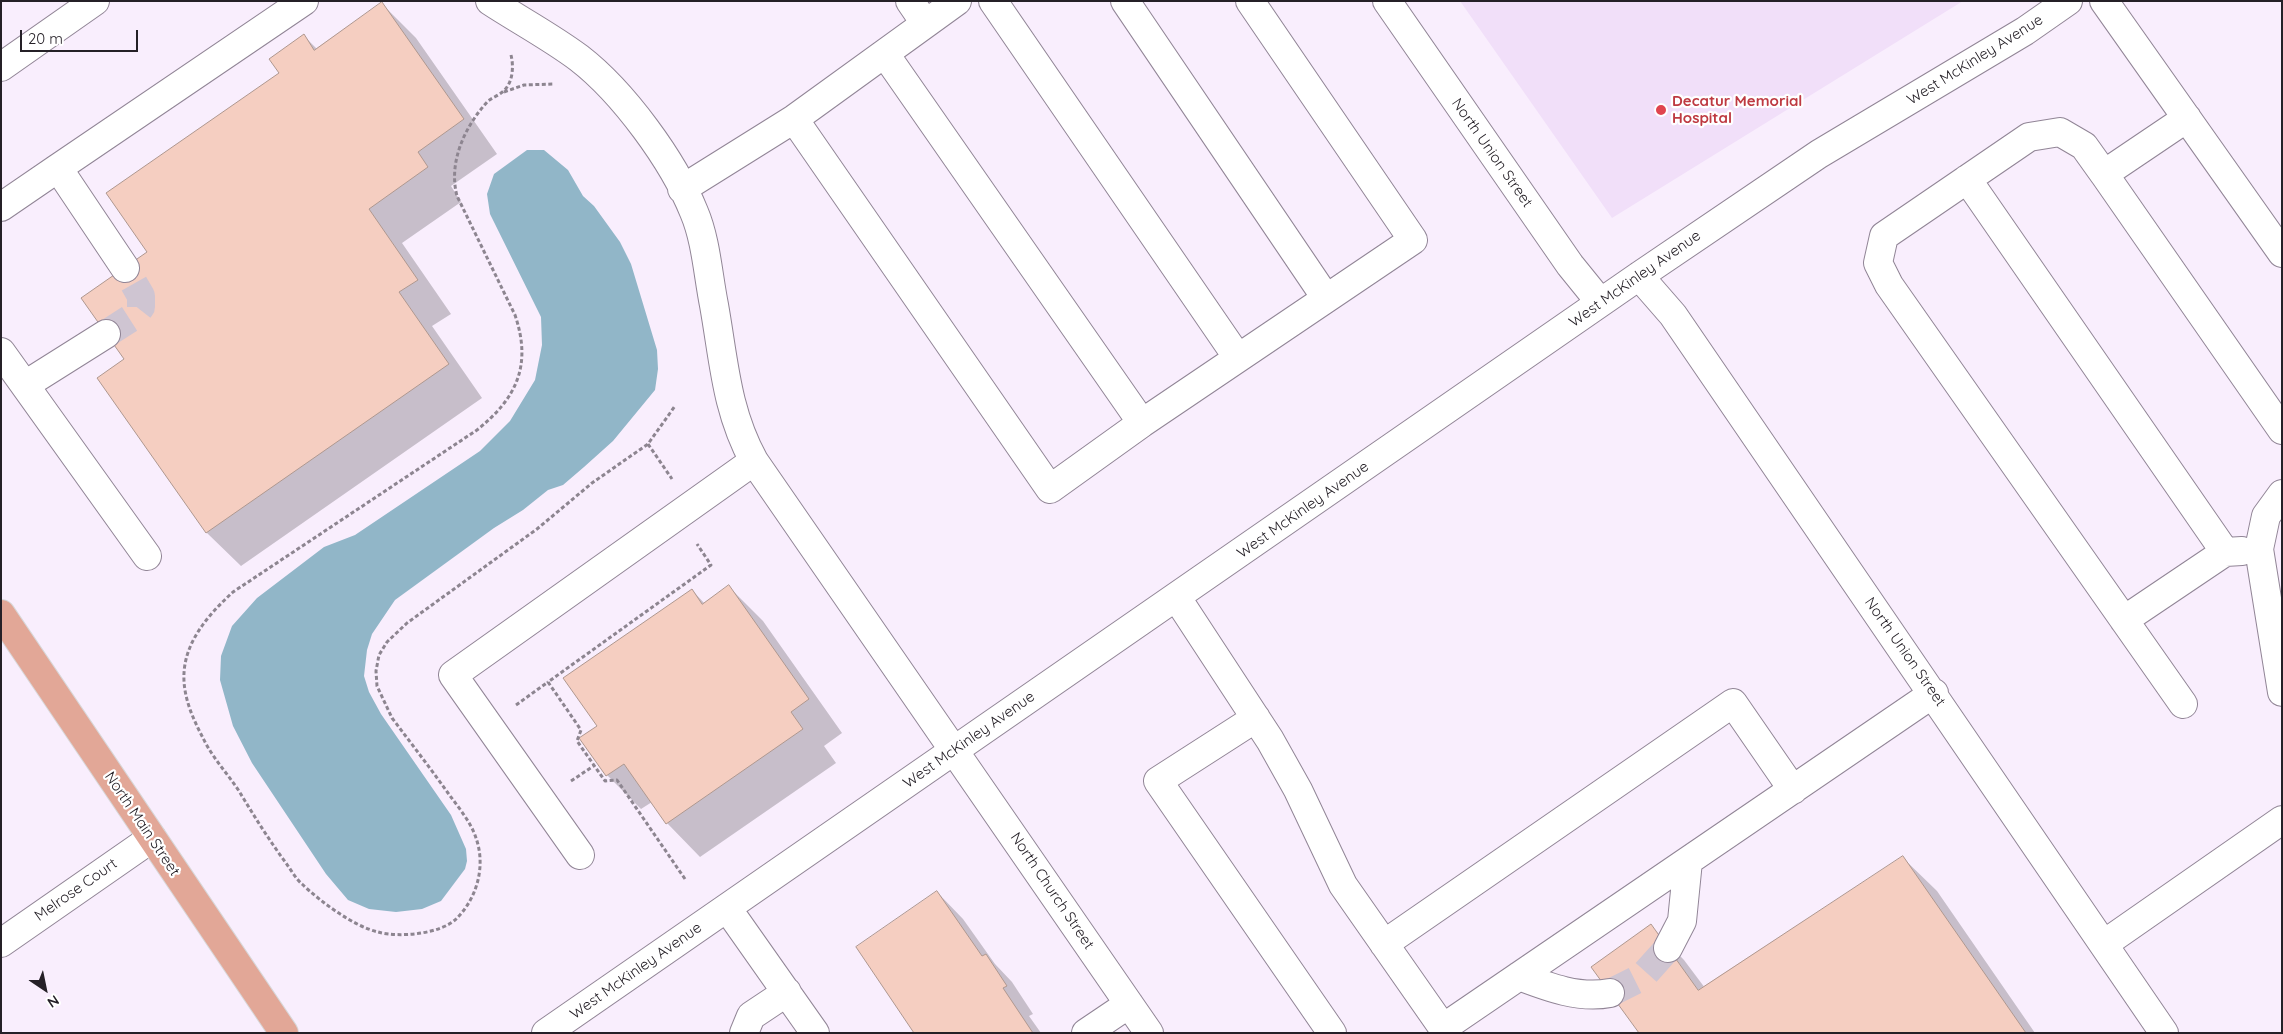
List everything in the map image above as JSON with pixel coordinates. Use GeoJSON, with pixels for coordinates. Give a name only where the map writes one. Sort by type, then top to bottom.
{"type":"FeatureCollection","features":[{"type":"Feature","properties":{"kind":"main road","name":"North Main Street"},"geometry":{"type":"LineString","coordinates":[[1,614],[284,1033]]}},
{"type":"Feature","properties":{"kind":"street"},"geometry":{"type":"LineString","coordinates":[[1,67],[95,1]]}},
{"type":"Feature","properties":{"kind":"street"},"geometry":{"type":"LineString","coordinates":[[1,207],[304,1]]}},
{"type":"Feature","properties":{"kind":"street","name":"North Church Street"},"geometry":{"type":"LineString","coordinates":[[490,1],[579,58],[599,75],[619,95],[639,121],[682,188],[695,213],[720,341],[725,379],[740,436],[754,461],[1149,1033]]}},
{"type":"Feature","properties":{"kind":"street"},"geometry":{"type":"LineString","coordinates":[[682,188],[794,119],[885,54],[918,12],[957,1]]}},
{"type":"Feature","properties":{"kind":"street"},"geometry":{"type":"LineString","coordinates":[[993,1],[1238,358]]}},
{"type":"Feature","properties":{"kind":"street"},"geometry":{"type":"LineString","coordinates":[[1125,1],[1326,298]]}},
{"type":"Feature","properties":{"kind":"street"},"geometry":{"type":"LineString","coordinates":[[794,119],[1050,489],[1142,423],[1413,240],[1250,1]]}},
{"type":"Feature","properties":{"kind":"street","name":"North Union Street"},"geometry":{"type":"LineString","coordinates":[[1387,1],[1570,265],[1600,302]]}},
{"type":"Feature","properties":{"kind":"street","name":"West McKinley Avenue"},"geometry":{"type":"LineString","coordinates":[[546,1033],[1176,598],[1600,302],[1819,154],[2025,31],[2068,1]]}},
{"type":"Feature","properties":{"kind":"street"},"geometry":{"type":"LineString","coordinates":[[2104,1],[2282,253]]}},
{"type":"Feature","properties":{"kind":"street"},"geometry":{"type":"LineString","coordinates":[[885,54],[1142,423]]}},
{"type":"Feature","properties":{"kind":"street"},"geometry":{"type":"LineString","coordinates":[[2104,174],[2187,118]]}},
{"type":"Feature","properties":{"kind":"street"},"geometry":{"type":"LineString","coordinates":[[2183,704],[1889,285],[1878,263],[1884,236],[2029,137],[2060,132],[2084,146],[2282,430]]}},
{"type":"Feature","properties":{"kind":"street"},"geometry":{"type":"LineString","coordinates":[[58,168],[125,268]]}},
{"type":"Feature","properties":{"kind":"street"},"geometry":{"type":"LineString","coordinates":[[1967,179],[2225,552]]}},
{"type":"Feature","properties":{"kind":"street","name":"North Union Street"},"geometry":{"type":"LineString","coordinates":[[1639,276],[1673,315],[1934,693],[2164,1033]]}},
{"type":"Feature","properties":{"kind":"street"},"geometry":{"type":"LineString","coordinates":[[25,385],[106,334]]}},
{"type":"Feature","properties":{"kind":"street"},"geometry":{"type":"LineString","coordinates":[[1,352],[147,556]]}},
{"type":"Feature","properties":{"kind":"street"},"geometry":{"type":"LineString","coordinates":[[580,855],[453,674],[754,461]]}},
{"type":"Feature","properties":{"kind":"street"},"geometry":{"type":"LineString","coordinates":[[2282,494],[2266,516],[2259,549],[2282,692]]}},
{"type":"Feature","properties":{"kind":"street"},"geometry":{"type":"LineString","coordinates":[[2124,620],[2225,552],[2259,549]]}},
{"type":"Feature","properties":{"kind":"street"},"geometry":{"type":"LineString","coordinates":[[1176,598],[1256,718],[1298,790],[1343,885],[1384,944],[1439,1031],[1934,693]]}},
{"type":"Feature","properties":{"kind":"street"},"geometry":{"type":"LineString","coordinates":[[1384,944],[1733,703],[1793,790]]}},
{"type":"Feature","properties":{"kind":"street"},"geometry":{"type":"LineString","coordinates":[[1256,718],[1158,781],[1332,1033]]}},
{"type":"Feature","properties":{"kind":"street"},"geometry":{"type":"LineString","coordinates":[[2104,944],[2282,820]]}},
{"type":"Feature","properties":{"kind":"street","name":"Melrose Court"},"geometry":{"type":"LineString","coordinates":[[1,943],[152,838]]}},
{"type":"Feature","properties":{"kind":"street"},"geometry":{"type":"LineString","coordinates":[[1668,948],[1682,921],[1688,861]]}},
{"type":"Feature","properties":{"kind":"street"},"geometry":{"type":"LineString","coordinates":[[727,908],[815,1033]]}},
{"type":"Feature","properties":{"kind":"street"},"geometry":{"type":"LineString","coordinates":[[1520,976],[1549,987],[1574,993],[1598,996],[1610,993]]}},
{"type":"Feature","properties":{"kind":"street"},"geometry":{"type":"LineString","coordinates":[[744,1033],[751,1016],[787,992]]}},
{"type":"Feature","properties":{"kind":"street"},"geometry":{"type":"LineString","coordinates":[[1086,1033],[1129,1004]]}},
{"type":"Feature","properties":{"kind":"path"},"geometry":{"type":"LineString","coordinates":[[504,92],[512,78],[513,63],[508,47]]}},
{"type":"Feature","properties":{"kind":"path"},"geometry":{"type":"LineString","coordinates":[[556,84],[524,85],[489,100],[466,134],[456,158],[453,180],[457,196],[515,315],[521,333],[523,356],[515,386],[494,416],[477,430],[233,592],[203,624],[193,641],[186,659],[184,681],[190,710],[203,740],[266,835],[301,883],[332,908],[379,933],[426,932],[444,928],[464,912],[474,895],[478,877],[479,857],[476,838],[465,816],[392,718],[377,686],[376,671],[379,655],[387,642],[407,622],[537,529],[592,483],[648,444],[675,406]]}},
{"type":"Feature","properties":{"kind":"path"},"geometry":{"type":"LineString","coordinates":[[648,444],[673,482]]}},
{"type":"Feature","properties":{"kind":"path"},"geometry":{"type":"LineString","coordinates":[[514,707],[711,566],[693,538]]}},
{"type":"Feature","properties":{"kind":"path"},"geometry":{"type":"LineString","coordinates":[[548,682],[581,730],[577,741],[606,781],[618,780],[685,879]]}},
{"type":"Feature","properties":{"kind":"path"},"geometry":{"type":"LineString","coordinates":[[566,785],[595,765]]}},
{"type":"Feature","properties":{"kind":"shaded area","name":"Decatur Memorial Hospital"},"geometry":{"type":"Polygon","coordinates":[[[1460,1],[1963,1],[1612,218],[1460,1]]]}},
{"type":"Feature","properties":{"kind":"water"},"geometry":{"type":"Polygon","coordinates":[[[527,150],[544,150],[568,170],[583,196],[594,206],[620,242],[631,264],[657,350],[658,369],[655,390],[613,441],[584,467],[563,485],[548,490],[523,510],[494,528],[395,600],[372,634],[367,650],[364,676],[369,692],[381,714],[451,815],[466,849],[467,861],[465,869],[441,901],[422,909],[396,912],[369,909],[348,900],[326,874],[252,763],[233,726],[220,680],[221,656],[232,626],[257,598],[324,547],[355,535],[480,451],[510,421],[535,380],[542,345],[541,317],[490,214],[487,194],[494,174],[527,150]]]}},
{"type":"Feature","properties":{"kind":"building"},"geometry":{"type":"Polygon","coordinates":[[[382,2],[464,119],[418,152],[428,167],[369,209],[418,280],[399,292],[449,364],[206,533],[97,378],[124,359],[81,298],[147,252],[106,193],[279,73],[269,59],[304,34],[314,50],[382,2]]]}},
{"type":"Feature","properties":{"kind":"building"},"geometry":{"type":"Polygon","coordinates":[[[729,585],[809,699],[791,712],[803,729],[666,824],[624,764],[606,776],[579,738],[597,726],[563,678],[692,589],[702,604],[729,585]]]}},
{"type":"Feature","properties":{"kind":"building"},"geometry":{"type":"Polygon","coordinates":[[[1903,856],[2026,1033],[1639,1033],[1591,967],[1651,924],[1698,990],[1903,856]]]}},
{"type":"Feature","properties":{"kind":"building"},"geometry":{"type":"Polygon","coordinates":[[[937,891],[982,956],[986,954],[1007,986],[1003,988],[1033,1033],[914,1033],[856,947],[937,891]]]}},
{"type":"Feature","properties":{"kind":"tunnel"},"geometry":{"type":"LineString","coordinates":[[106,334],[134,316],[141,307],[141,296],[125,268]]}},
{"type":"Feature","properties":{"kind":"tunnel"},"geometry":{"type":"LineString","coordinates":[[1610,993],[1642,977],[1668,948]]}},
{"type":"Feature","properties":{"kind":"place","name":"Decatur Memorial Hospital"},"geometry":{"type":"Point","coordinates":[1661,110]}}]}
